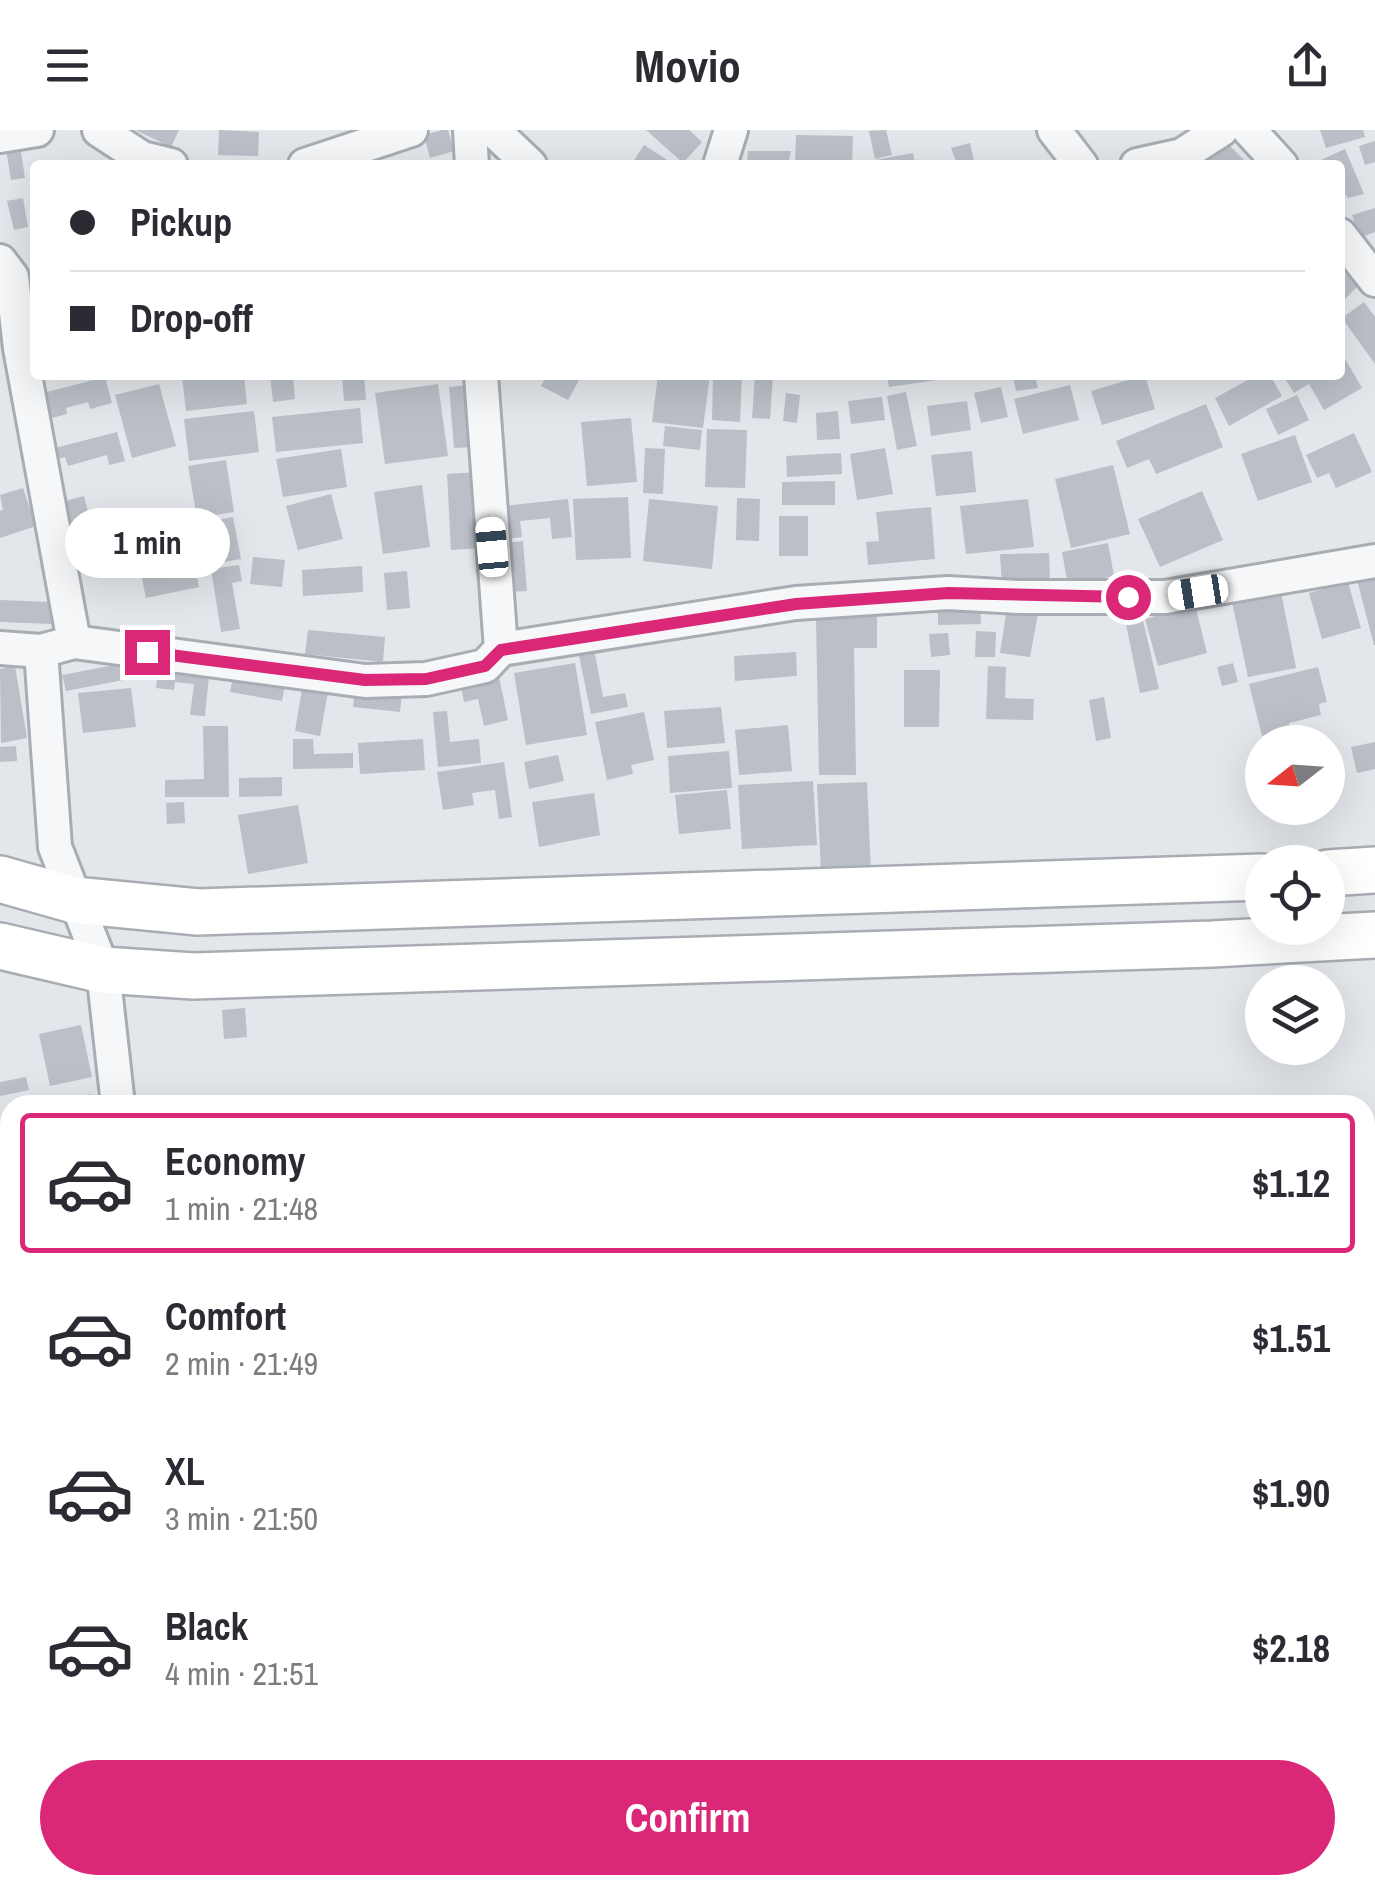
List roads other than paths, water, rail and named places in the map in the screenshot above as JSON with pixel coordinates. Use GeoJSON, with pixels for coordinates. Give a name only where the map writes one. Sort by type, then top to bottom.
{"type":"FeatureCollection","features":[{"type":"Feature","properties":{"kind":"main road"},"geometry":{"type":"LineString","coordinates":[[1345,872],[1375,870]]}},
{"type":"Feature","properties":{"kind":"main road"},"geometry":{"type":"LineString","coordinates":[[0,880],[74,900],[198,912],[1245,878]]}},
{"type":"Feature","properties":{"kind":"main road"},"geometry":{"type":"LineString","coordinates":[[0,946],[103,970],[213,976],[1192,945],[1375,934]]}},
{"type":"Feature","properties":{"kind":"street"},"geometry":{"type":"LineString","coordinates":[[0,136],[37,130]]}},
{"type":"Feature","properties":{"kind":"street"},"geometry":{"type":"LineString","coordinates":[[99,130],[151,160]]}},
{"type":"Feature","properties":{"kind":"street"},"geometry":{"type":"LineString","coordinates":[[320,160],[411,130]]}},
{"type":"Feature","properties":{"kind":"street"},"geometry":{"type":"LineString","coordinates":[[470,130],[472,160]]}},
{"type":"Feature","properties":{"kind":"street"},"geometry":{"type":"LineString","coordinates":[[493,130],[525,160]]}},
{"type":"Feature","properties":{"kind":"street"},"geometry":{"type":"LineString","coordinates":[[722,160],[732,130]]}},
{"type":"Feature","properties":{"kind":"street"},"geometry":{"type":"LineString","coordinates":[[1054,130],[1077,160]]}},
{"type":"Feature","properties":{"kind":"street"},"geometry":{"type":"LineString","coordinates":[[1160,160],[1182,155],[1221,130]]}},
{"type":"Feature","properties":{"kind":"street"},"geometry":{"type":"LineString","coordinates":[[1249,130],[1276,160]]}},
{"type":"Feature","properties":{"kind":"street"},"geometry":{"type":"LineString","coordinates":[[1345,241],[1375,280]]}},
{"type":"Feature","properties":{"kind":"street"},"geometry":{"type":"LineString","coordinates":[[0,261],[12,276],[20,348],[74,642]]}},
{"type":"Feature","properties":{"kind":"street"},"geometry":{"type":"LineString","coordinates":[[481,380],[501,650]]}},
{"type":"Feature","properties":{"kind":"street"},"geometry":{"type":"LineString","coordinates":[[0,648],[41,652],[74,642],[365,680],[426,679],[485,666],[501,650],[796,604],[948,593],[1164,597],[1375,561]]}},
{"type":"Feature","properties":{"kind":"street"},"geometry":{"type":"LineString","coordinates":[[41,652],[56,846],[103,970],[117,1095]]}}]}
